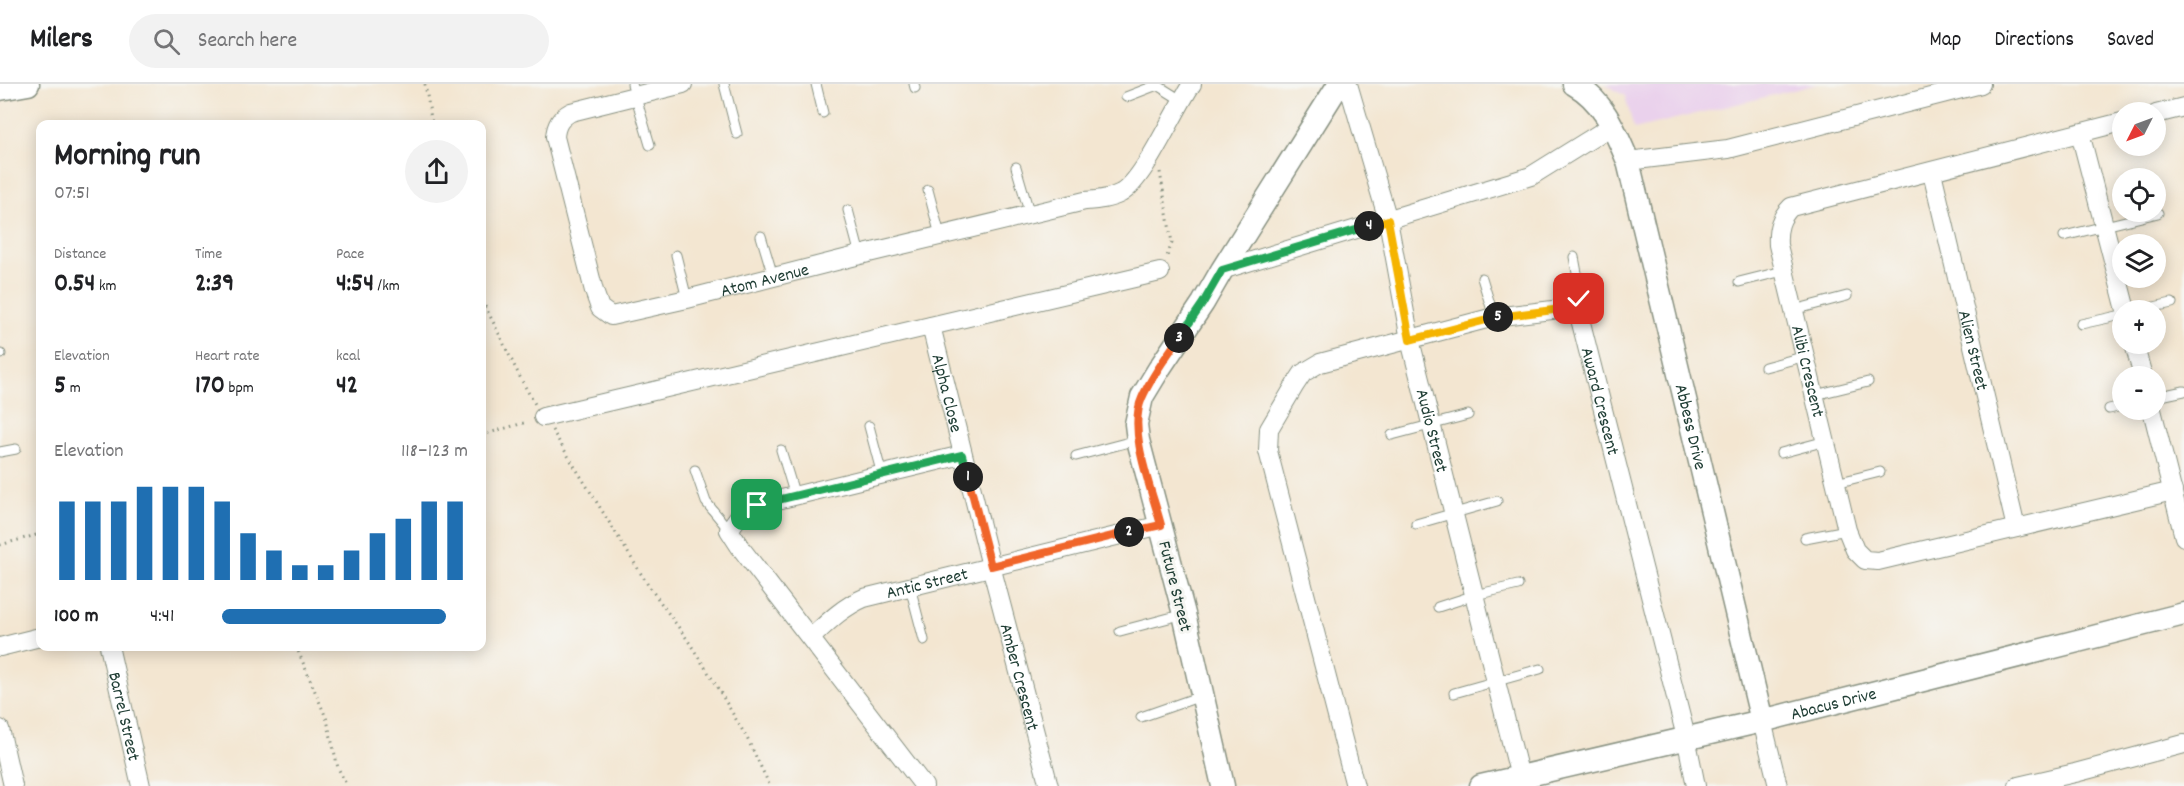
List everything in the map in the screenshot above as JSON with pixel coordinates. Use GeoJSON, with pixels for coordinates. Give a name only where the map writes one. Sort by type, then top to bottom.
{"type":"FeatureCollection","features":[{"type":"Feature","properties":{"kind":"street"},"geometry":{"type":"LineString","coordinates":[[0,89],[28,84]]}},
{"type":"Feature","properties":{"kind":"street","name":"Atom Avenue"},"geometry":{"type":"LineString","coordinates":[[683,84],[634,90],[571,112],[559,121],[555,137],[594,291],[603,312],[615,317],[773,276],[1119,194],[1138,178],[1192,84]]}},
{"type":"Feature","properties":{"kind":"street","name":"Abbess Drive"},"geometry":{"type":"LineString","coordinates":[[1574,84],[1596,101],[1613,125],[1628,161],[1778,786]]}},
{"type":"Feature","properties":{"kind":"street"},"geometry":{"type":"LineString","coordinates":[[1628,161],[1728,149],[1982,84]]}},
{"type":"Feature","properties":{"kind":"street","name":"Audio Street"},"geometry":{"type":"LineString","coordinates":[[1336,86],[1388,220],[1410,340],[1520,777]]}},
{"type":"Feature","properties":{"kind":"street","name":"Future Street"},"geometry":{"type":"LineString","coordinates":[[1223,786],[1184,614],[1138,440],[1136,424],[1142,397],[1203,303],[1336,86]]}},
{"type":"Feature","properties":{"kind":"street"},"geometry":{"type":"LineString","coordinates":[[2166,112],[2184,107]]}},
{"type":"Feature","properties":{"kind":"street"},"geometry":{"type":"LineString","coordinates":[[1222,270],[1531,176],[1613,125]]}},
{"type":"Feature","properties":{"kind":"street","name":"Alibi Crescent"},"geometry":{"type":"LineString","coordinates":[[2112,125],[1791,207],[1783,215],[1777,234],[1847,530],[1855,550],[1865,560],[1871,562],[2173,491]]}},
{"type":"Feature","properties":{"kind":"street"},"geometry":{"type":"LineString","coordinates":[[2080,133],[2123,300]]}},
{"type":"Feature","properties":{"kind":"street","name":"Alien Street"},"geometry":{"type":"LineString","coordinates":[[1932,172],[2016,528]]}},
{"type":"Feature","properties":{"kind":"street"},"geometry":{"type":"LineString","coordinates":[[543,417],[1160,272]]}},
{"type":"Feature","properties":{"kind":"street"},"geometry":{"type":"LineString","coordinates":[[1354,786],[1268,451],[1269,429],[1294,385],[1307,370],[1320,363],[1494,317],[1577,307]]}},
{"type":"Feature","properties":{"kind":"street","name":"Award Crescent"},"geometry":{"type":"LineString","coordinates":[[1577,307],[1686,737],[1696,786]]}},
{"type":"Feature","properties":{"kind":"street","name":"Alpha Close"},"geometry":{"type":"LineString","coordinates":[[931,326],[991,566]]}},
{"type":"Feature","properties":{"kind":"street"},"geometry":{"type":"LineString","coordinates":[[2155,420],[2184,537]]}},
{"type":"Feature","properties":{"kind":"street"},"geometry":{"type":"LineString","coordinates":[[924,786],[729,530],[744,509],[962,455]]}},
{"type":"Feature","properties":{"kind":"street","name":"Antic Street"},"geometry":{"type":"LineString","coordinates":[[812,638],[851,604],[991,566],[1161,525]]}},
{"type":"Feature","properties":{"kind":"street","name":"Amber Crescent"},"geometry":{"type":"LineString","coordinates":[[991,566],[1049,786]]}},
{"type":"Feature","properties":{"kind":"street","name":"Abacus Drive"},"geometry":{"type":"LineString","coordinates":[[1481,786],[1762,721],[2184,614]]}},
{"type":"Feature","properties":{"kind":"street"},"geometry":{"type":"LineString","coordinates":[[0,647],[36,638]]}},
{"type":"Feature","properties":{"kind":"street","name":"Barrel Street"},"geometry":{"type":"LineString","coordinates":[[110,651],[141,786]]}},
{"type":"Feature","properties":{"kind":"street"},"geometry":{"type":"LineString","coordinates":[[0,729],[13,786]]}},
{"type":"Feature","properties":{"kind":"street"},"geometry":{"type":"LineString","coordinates":[[2018,786],[2077,780],[2184,744]]}},
{"type":"Feature","properties":{"kind":"lane"},"geometry":{"type":"LineString","coordinates":[[724,84],[737,134]]}},
{"type":"Feature","properties":{"kind":"lane"},"geometry":{"type":"LineString","coordinates":[[816,84],[823,113]]}},
{"type":"Feature","properties":{"kind":"lane"},"geometry":{"type":"LineString","coordinates":[[1126,97],[1157,84],[1181,100]]}},
{"type":"Feature","properties":{"kind":"lane"},"geometry":{"type":"LineString","coordinates":[[634,90],[650,145]]}},
{"type":"Feature","properties":{"kind":"lane"},"geometry":{"type":"LineString","coordinates":[[1016,167],[1030,215]]}},
{"type":"Feature","properties":{"kind":"lane"},"geometry":{"type":"LineString","coordinates":[[928,190],[940,236]]}},
{"type":"Feature","properties":{"kind":"lane"},"geometry":{"type":"LineString","coordinates":[[848,210],[860,255]]}},
{"type":"Feature","properties":{"kind":"lane"},"geometry":{"type":"LineString","coordinates":[[2064,236],[2124,222]]}},
{"type":"Feature","properties":{"kind":"lane"},"geometry":{"type":"LineString","coordinates":[[761,236],[773,276]]}},
{"type":"Feature","properties":{"kind":"lane"},"geometry":{"type":"LineString","coordinates":[[676,255],[687,299]]}},
{"type":"Feature","properties":{"kind":"lane"},"geometry":{"type":"LineString","coordinates":[[1574,257],[1580,289],[1577,307]]}},
{"type":"Feature","properties":{"kind":"lane"},"geometry":{"type":"LineString","coordinates":[[1739,282],[1784,270]]}},
{"type":"Feature","properties":{"kind":"lane"},"geometry":{"type":"LineString","coordinates":[[1482,278],[1494,317]]}},
{"type":"Feature","properties":{"kind":"lane"},"geometry":{"type":"LineString","coordinates":[[1794,310],[1847,296]]}},
{"type":"Feature","properties":{"kind":"lane"},"geometry":{"type":"LineString","coordinates":[[2166,304],[2172,303]]}},
{"type":"Feature","properties":{"kind":"lane"},"geometry":{"type":"LineString","coordinates":[[2081,324],[2112,317]]}},
{"type":"Feature","properties":{"kind":"lane"},"geometry":{"type":"LineString","coordinates":[[1765,367],[1806,356]]}},
{"type":"Feature","properties":{"kind":"lane"},"geometry":{"type":"LineString","coordinates":[[1815,395],[1868,382]]}},
{"type":"Feature","properties":{"kind":"lane"},"geometry":{"type":"LineString","coordinates":[[2166,395],[2184,391]]}},
{"type":"Feature","properties":{"kind":"lane"},"geometry":{"type":"LineString","coordinates":[[1392,435],[1468,415]]}},
{"type":"Feature","properties":{"kind":"lane"},"geometry":{"type":"LineString","coordinates":[[869,426],[882,475]]}},
{"type":"Feature","properties":{"kind":"lane"},"geometry":{"type":"LineString","coordinates":[[1076,456],[1138,440]]}},
{"type":"Feature","properties":{"kind":"lane"},"geometry":{"type":"LineString","coordinates":[[1781,453],[1826,441]]}},
{"type":"Feature","properties":{"kind":"lane"},"geometry":{"type":"LineString","coordinates":[[0,452],[16,449]]}},
{"type":"Feature","properties":{"kind":"lane"},"geometry":{"type":"LineString","coordinates":[[781,450],[795,496]]}},
{"type":"Feature","properties":{"kind":"lane"},"geometry":{"type":"LineString","coordinates":[[695,470],[706,502],[729,530]]}},
{"type":"Feature","properties":{"kind":"lane"},"geometry":{"type":"LineString","coordinates":[[1836,483],[1880,472]]}},
{"type":"Feature","properties":{"kind":"lane"},"geometry":{"type":"LineString","coordinates":[[1416,525],[1497,501]]}},
{"type":"Feature","properties":{"kind":"lane"},"geometry":{"type":"LineString","coordinates":[[1805,538],[1847,530]]}},
{"type":"Feature","properties":{"kind":"lane"},"geometry":{"type":"LineString","coordinates":[[1438,607],[1518,585]]}},
{"type":"Feature","properties":{"kind":"lane"},"geometry":{"type":"LineString","coordinates":[[910,587],[924,640]]}},
{"type":"Feature","properties":{"kind":"lane"},"geometry":{"type":"LineString","coordinates":[[1120,631],[1184,614]]}},
{"type":"Feature","properties":{"kind":"lane"},"geometry":{"type":"LineString","coordinates":[[1454,693],[1540,669]]}},
{"type":"Feature","properties":{"kind":"lane"},"geometry":{"type":"LineString","coordinates":[[1141,717],[1202,696]]}},
{"type":"Feature","properties":{"kind":"path"},"geometry":{"type":"LineString","coordinates":[[425,84],[431,120]]}},
{"type":"Feature","properties":{"kind":"path"},"geometry":{"type":"LineString","coordinates":[[1148,160],[1161,173],[1172,243],[1160,272]]}},
{"type":"Feature","properties":{"kind":"path"},"geometry":{"type":"LineString","coordinates":[[486,308],[504,341],[517,374],[648,585],[713,680],[747,738],[770,786]]}},
{"type":"Feature","properties":{"kind":"path"},"geometry":{"type":"LineString","coordinates":[[486,434],[543,417]]}},
{"type":"Feature","properties":{"kind":"path"},"geometry":{"type":"LineString","coordinates":[[0,545],[36,535]]}},
{"type":"Feature","properties":{"kind":"path"},"geometry":{"type":"LineString","coordinates":[[298,651],[327,720],[338,768],[347,786]]}},
{"type":"Feature","properties":{"kind":"shaded area"},"geometry":{"type":"Polygon","coordinates":[[[1605,84],[1818,84],[1634,129],[1625,96],[1605,84]]]}},
{"type":"Feature","properties":{"kind":"route"},"geometry":{"type":"LineString","coordinates":[[757,505],[962,455],[991,566],[1161,525],[1138,440],[1136,424],[1138,410],[1142,397],[1222,270],[1388,220],[1410,340],[1494,317],[1577,307],[1579,299]]}}]}
